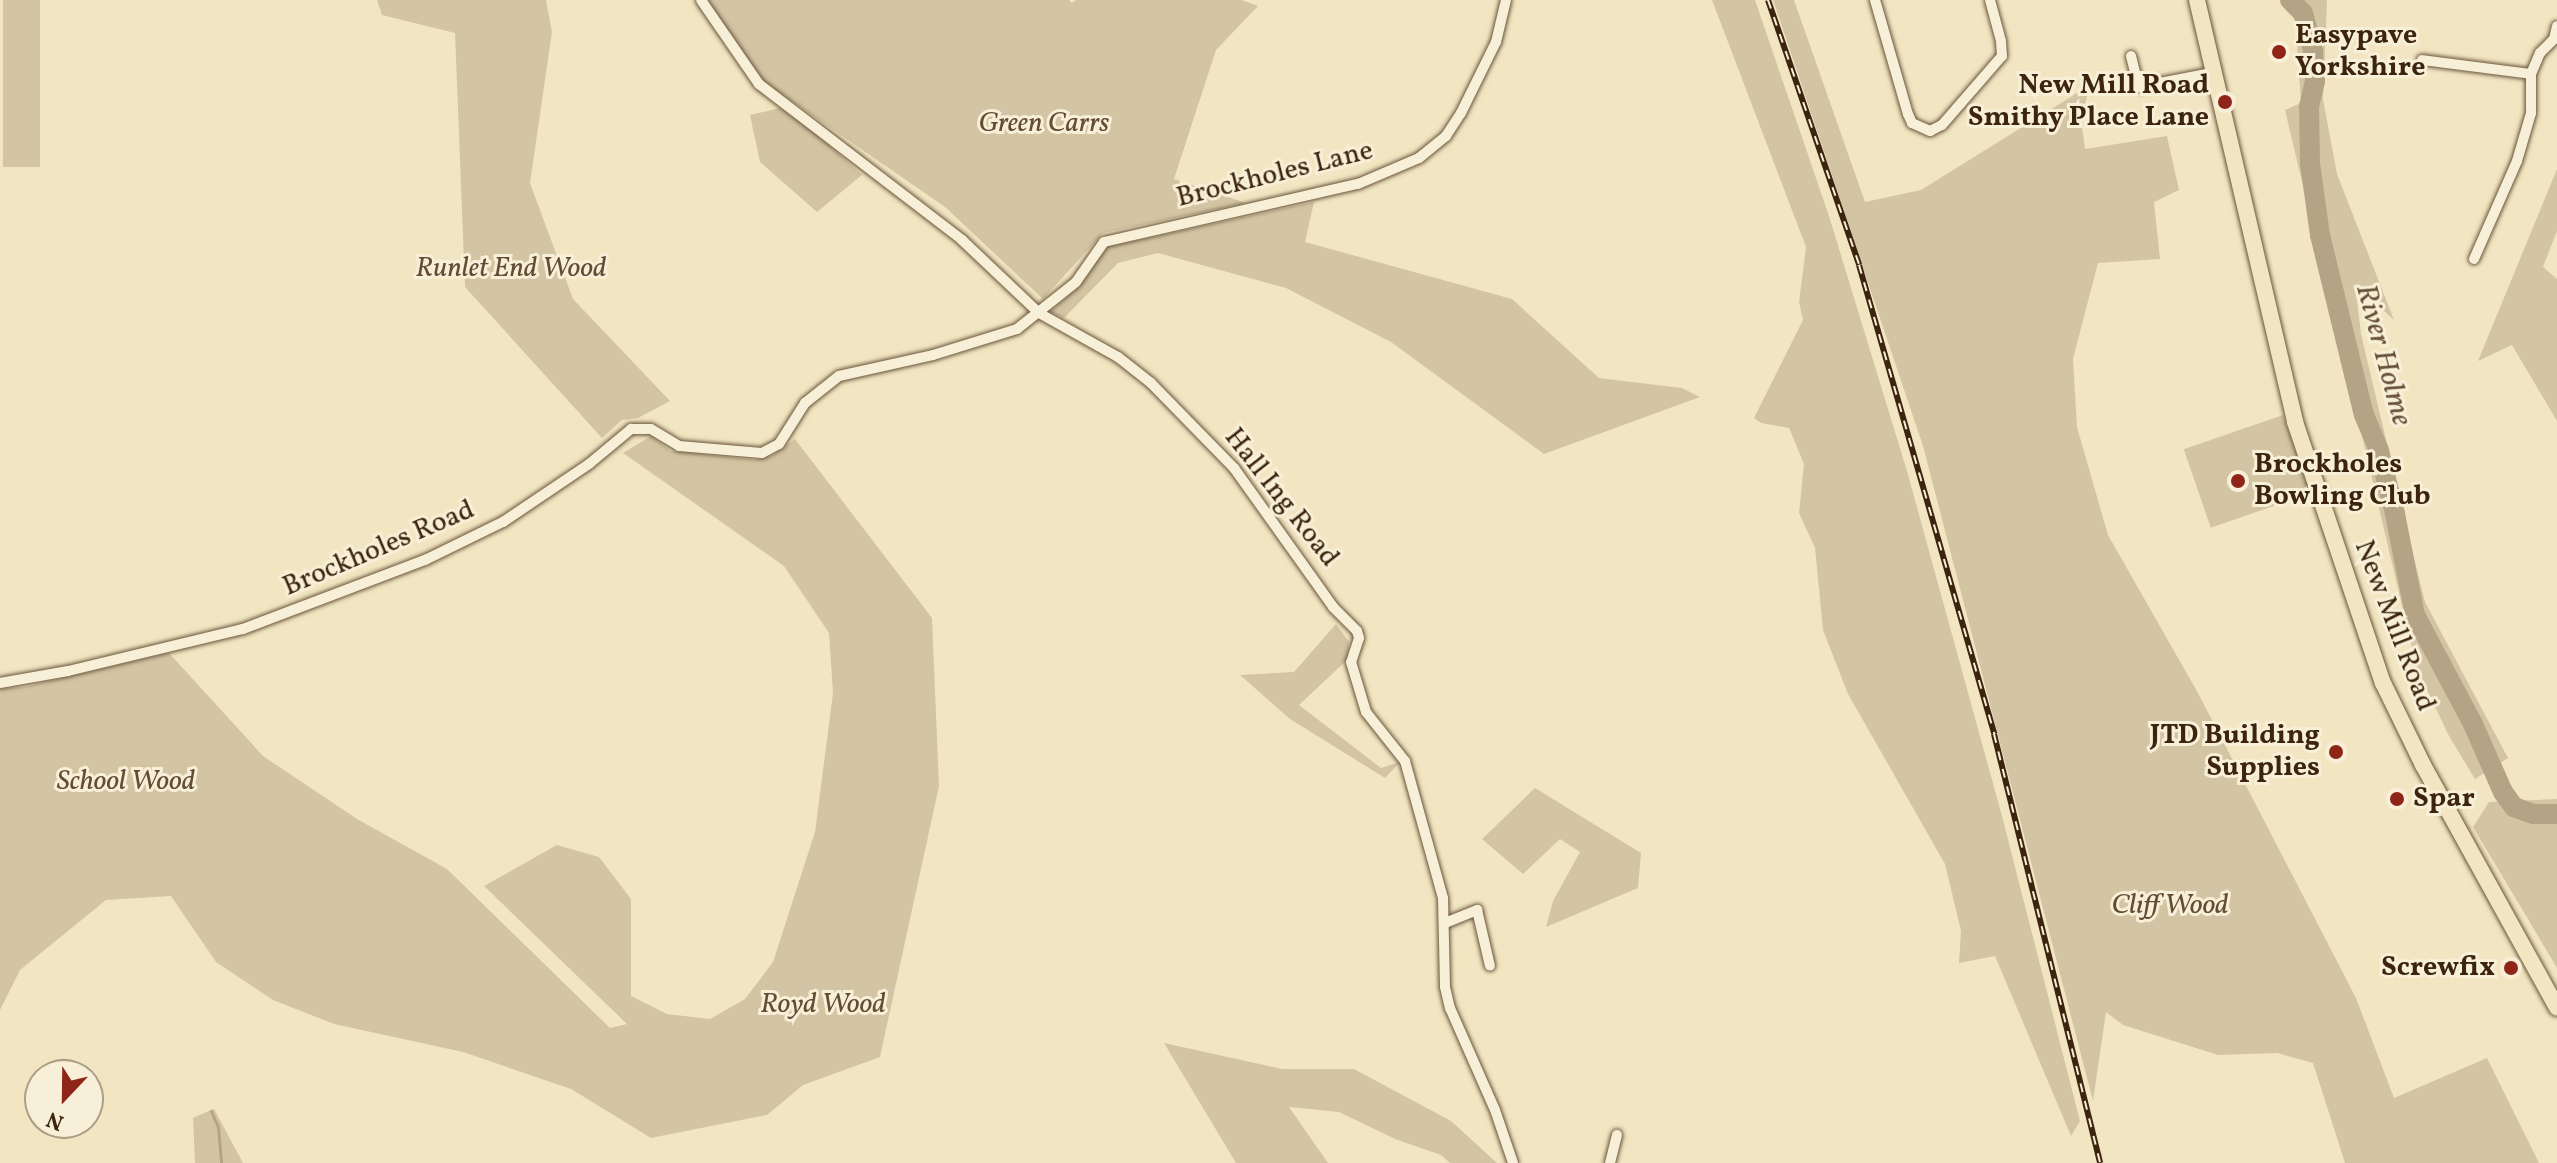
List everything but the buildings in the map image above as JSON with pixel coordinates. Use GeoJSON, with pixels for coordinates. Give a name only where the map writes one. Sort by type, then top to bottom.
{"type":"FeatureCollection","features":[{"type":"Feature","properties":{"kind":"main road","name":"New Mill Road"},"geometry":{"type":"LineString","coordinates":[[2197,0],[2295,422],[2383,683],[2423,765],[2557,1008]]}},
{"type":"Feature","properties":{"kind":"street","name":"Hall Ing Road"},"geometry":{"type":"LineString","coordinates":[[701,0],[759,84],[962,240],[1039,313],[1118,357],[1151,383],[1234,468],[1333,607],[1357,631],[1359,638],[1351,662],[1366,712],[1405,761],[1443,898],[1447,998],[1508,1141],[1513,1163]]}},
{"type":"Feature","properties":{"kind":"street","name":"Brockholes Lane"},"geometry":{"type":"LineString","coordinates":[[1039,313],[1076,282],[1104,242],[1358,184],[1419,158],[1446,136],[1461,113],[1496,42],[1506,0]]}},
{"type":"Feature","properties":{"kind":"street"},"geometry":{"type":"LineString","coordinates":[[1875,0],[1908,114],[1912,123],[1930,131],[1942,125],[2002,56],[1990,0]]}},
{"type":"Feature","properties":{"kind":"street"},"geometry":{"type":"LineString","coordinates":[[2474,259],[2517,161],[2531,113],[2531,74],[2540,53],[2556,39],[2557,26]]}},
{"type":"Feature","properties":{"kind":"street"},"geometry":{"type":"LineString","coordinates":[[2131,56],[2139,87],[2212,73]]}},
{"type":"Feature","properties":{"kind":"street"},"geometry":{"type":"LineString","coordinates":[[2422,60],[2531,74]]}},
{"type":"Feature","properties":{"kind":"street","name":"Brockholes Road"},"geometry":{"type":"LineString","coordinates":[[0,683],[68,671],[243,629],[425,560],[503,522],[589,464],[631,429],[651,429],[679,446],[762,453],[779,444],[805,403],[839,376],[933,355],[1003,334],[1017,329],[1039,313]]}},
{"type":"Feature","properties":{"kind":"street"},"geometry":{"type":"LineString","coordinates":[[1445,923],[1477,910],[1490,966]]}},
{"type":"Feature","properties":{"kind":"street"},"geometry":{"type":"LineString","coordinates":[[1610,1163],[1617,1135]]}},
{"type":"Feature","properties":{"kind":"green space"},"geometry":{"type":"Polygon","coordinates":[[[3,0],[40,0],[40,167],[3,167],[3,0]]]}},
{"type":"Feature","properties":{"kind":"green space","name":"Runlet End Wood"},"geometry":{"type":"Polygon","coordinates":[[[377,0],[546,0],[552,32],[530,183],[573,299],[670,401],[638,418],[622,420],[602,438],[465,287],[455,33],[382,15],[377,0]]]}},
{"type":"Feature","properties":{"kind":"green space","name":"Green Carrs"},"geometry":{"type":"Polygon","coordinates":[[[708,0],[1069,0],[1072,3],[1076,0],[1242,0],[1258,6],[1216,50],[1174,179],[1246,203],[1103,233],[1043,299],[945,207],[760,79],[708,0]]]}},
{"type":"Feature","properties":{"kind":"green space"},"geometry":{"type":"Polygon","coordinates":[[[1712,0],[1755,0],[1829,216],[1907,471],[2002,816],[2080,1121],[2071,1136],[1995,956],[1959,963],[1961,931],[1945,864],[1848,694],[1823,630],[1815,548],[1799,513],[1804,464],[1789,428],[1761,423],[1754,418],[1803,320],[1799,302],[1806,247],[1712,0]]]}},
{"type":"Feature","properties":{"kind":"green space","name":"Cliff Wood"},"geometry":{"type":"Polygon","coordinates":[[[1773,0],[1794,0],[1865,202],[1921,190],[2090,85],[2081,119],[2085,149],[2167,136],[2179,190],[2154,202],[2160,259],[2098,263],[2073,359],[2077,427],[2108,535],[2198,693],[2356,998],[2394,1098],[2487,1058],[2539,1163],[2345,1163],[2313,1063],[2277,1053],[2218,1055],[2123,1025],[2106,1012],[2093,1101],[1923,446],[1773,0]]]}},
{"type":"Feature","properties":{"kind":"green space"},"geometry":{"type":"Polygon","coordinates":[[[2283,0],[2327,0],[2323,99],[2337,174],[2394,320],[2355,284],[2361,334],[2414,558],[2425,602],[2508,758],[2475,779],[2449,736],[2417,669],[2285,110],[2301,103],[2295,13],[2283,0]]]}},
{"type":"Feature","properties":{"kind":"green space"},"geometry":{"type":"Polygon","coordinates":[[[780,108],[820,137],[862,175],[817,212],[760,162],[750,115],[780,108]]]}},
{"type":"Feature","properties":{"kind":"green space"},"geometry":{"type":"Polygon","coordinates":[[[2557,169],[2557,231],[2543,267],[2557,279],[2557,421],[2512,345],[2478,361],[2557,169]]]}},
{"type":"Feature","properties":{"kind":"green space"},"geometry":{"type":"Polygon","coordinates":[[[1314,202],[1305,242],[1512,299],[1599,378],[1682,388],[1700,397],[1544,454],[1391,342],[1286,288],[1158,253],[1118,263],[1064,318],[1050,312],[1075,290],[1107,247],[1314,202]]]}},
{"type":"Feature","properties":{"kind":"green space"},"geometry":{"type":"Polygon","coordinates":[[[2283,415],[2310,493],[2211,528],[2184,449],[2283,415]]]}},
{"type":"Feature","properties":{"kind":"green space"},"geometry":{"type":"Polygon","coordinates":[[[651,436],[671,451],[755,460],[772,456],[795,439],[932,618],[939,786],[880,1057],[803,1085],[767,1115],[651,1138],[571,1089],[463,1052],[334,1024],[273,1000],[216,962],[171,896],[106,900],[20,970],[0,1010],[0,689],[24,687],[169,653],[263,756],[357,819],[447,869],[610,1028],[627,1024],[484,886],[557,845],[599,857],[631,899],[631,996],[667,1014],[710,1019],[745,999],[773,962],[815,832],[833,693],[829,633],[784,566],[623,453],[651,436]]]}},
{"type":"Feature","properties":{"kind":"green space"},"geometry":{"type":"Polygon","coordinates":[[[1336,624],[1349,642],[1347,660],[1299,705],[1381,768],[1400,762],[1385,778],[1290,719],[1240,675],[1294,672],[1336,624]]]}},
{"type":"Feature","properties":{"kind":"green space"},"geometry":{"type":"Polygon","coordinates":[[[1535,788],[1641,853],[1638,888],[1546,927],[1553,901],[1580,852],[1560,839],[1523,874],[1482,839],[1535,788]]]}},
{"type":"Feature","properties":{"kind":"green space"},"geometry":{"type":"Polygon","coordinates":[[[2557,799],[2557,968],[2473,827],[2489,802],[2557,799]]]}},
{"type":"Feature","properties":{"kind":"green space"},"geometry":{"type":"Polygon","coordinates":[[[1164,1043],[1282,1069],[1354,1069],[1451,1121],[1497,1163],[1450,1163],[1441,1155],[1395,1139],[1339,1112],[1289,1107],[1328,1163],[1236,1163],[1164,1043]]]}},
{"type":"Feature","properties":{"kind":"green space"},"geometry":{"type":"Polygon","coordinates":[[[214,1109],[243,1163],[195,1163],[193,1118],[214,1109]]]}},
{"type":"Feature","properties":{"kind":"waterway","name":"River Holme"},"geometry":{"type":"LineString","coordinates":[[2290,0],[2303,13],[2313,51],[2315,81],[2309,106],[2310,163],[2320,235],[2364,415],[2379,451],[2395,514],[2415,615],[2472,722],[2503,792],[2514,807],[2533,814],[2557,814]]}},
{"type":"Feature","properties":{"kind":"waterway"},"geometry":{"type":"LineString","coordinates":[[211,1111],[218,1127],[221,1163]]}},
{"type":"Feature","properties":{"kind":"railway"},"geometry":{"type":"LineString","coordinates":[[1768,0],[1859,265],[1994,734],[2100,1163]]}},
{"type":"Feature","properties":{"kind":"place","name":"Easypave Yorkshire"},"geometry":{"type":"Point","coordinates":[2279,52]}},
{"type":"Feature","properties":{"kind":"place","name":"New Mill Road Smithy Place Lane"},"geometry":{"type":"Point","coordinates":[2225,102]}},
{"type":"Feature","properties":{"kind":"place","name":"Brockholes Bowling Club"},"geometry":{"type":"Point","coordinates":[2238,481]}},
{"type":"Feature","properties":{"kind":"place","name":"JTD Building Supplies"},"geometry":{"type":"Point","coordinates":[2336,752]}},
{"type":"Feature","properties":{"kind":"place","name":"Spar"},"geometry":{"type":"Point","coordinates":[2397,799]}},
{"type":"Feature","properties":{"kind":"place","name":"Screwfix"},"geometry":{"type":"Point","coordinates":[2511,968]}},
{"type":"Feature","properties":{"kind":"park label","name":"School Wood"},"geometry":{"type":"Point","coordinates":[126,782]}},
{"type":"Feature","properties":{"kind":"park label","name":"Royd Wood"},"geometry":{"type":"Point","coordinates":[823,1005]}}]}
